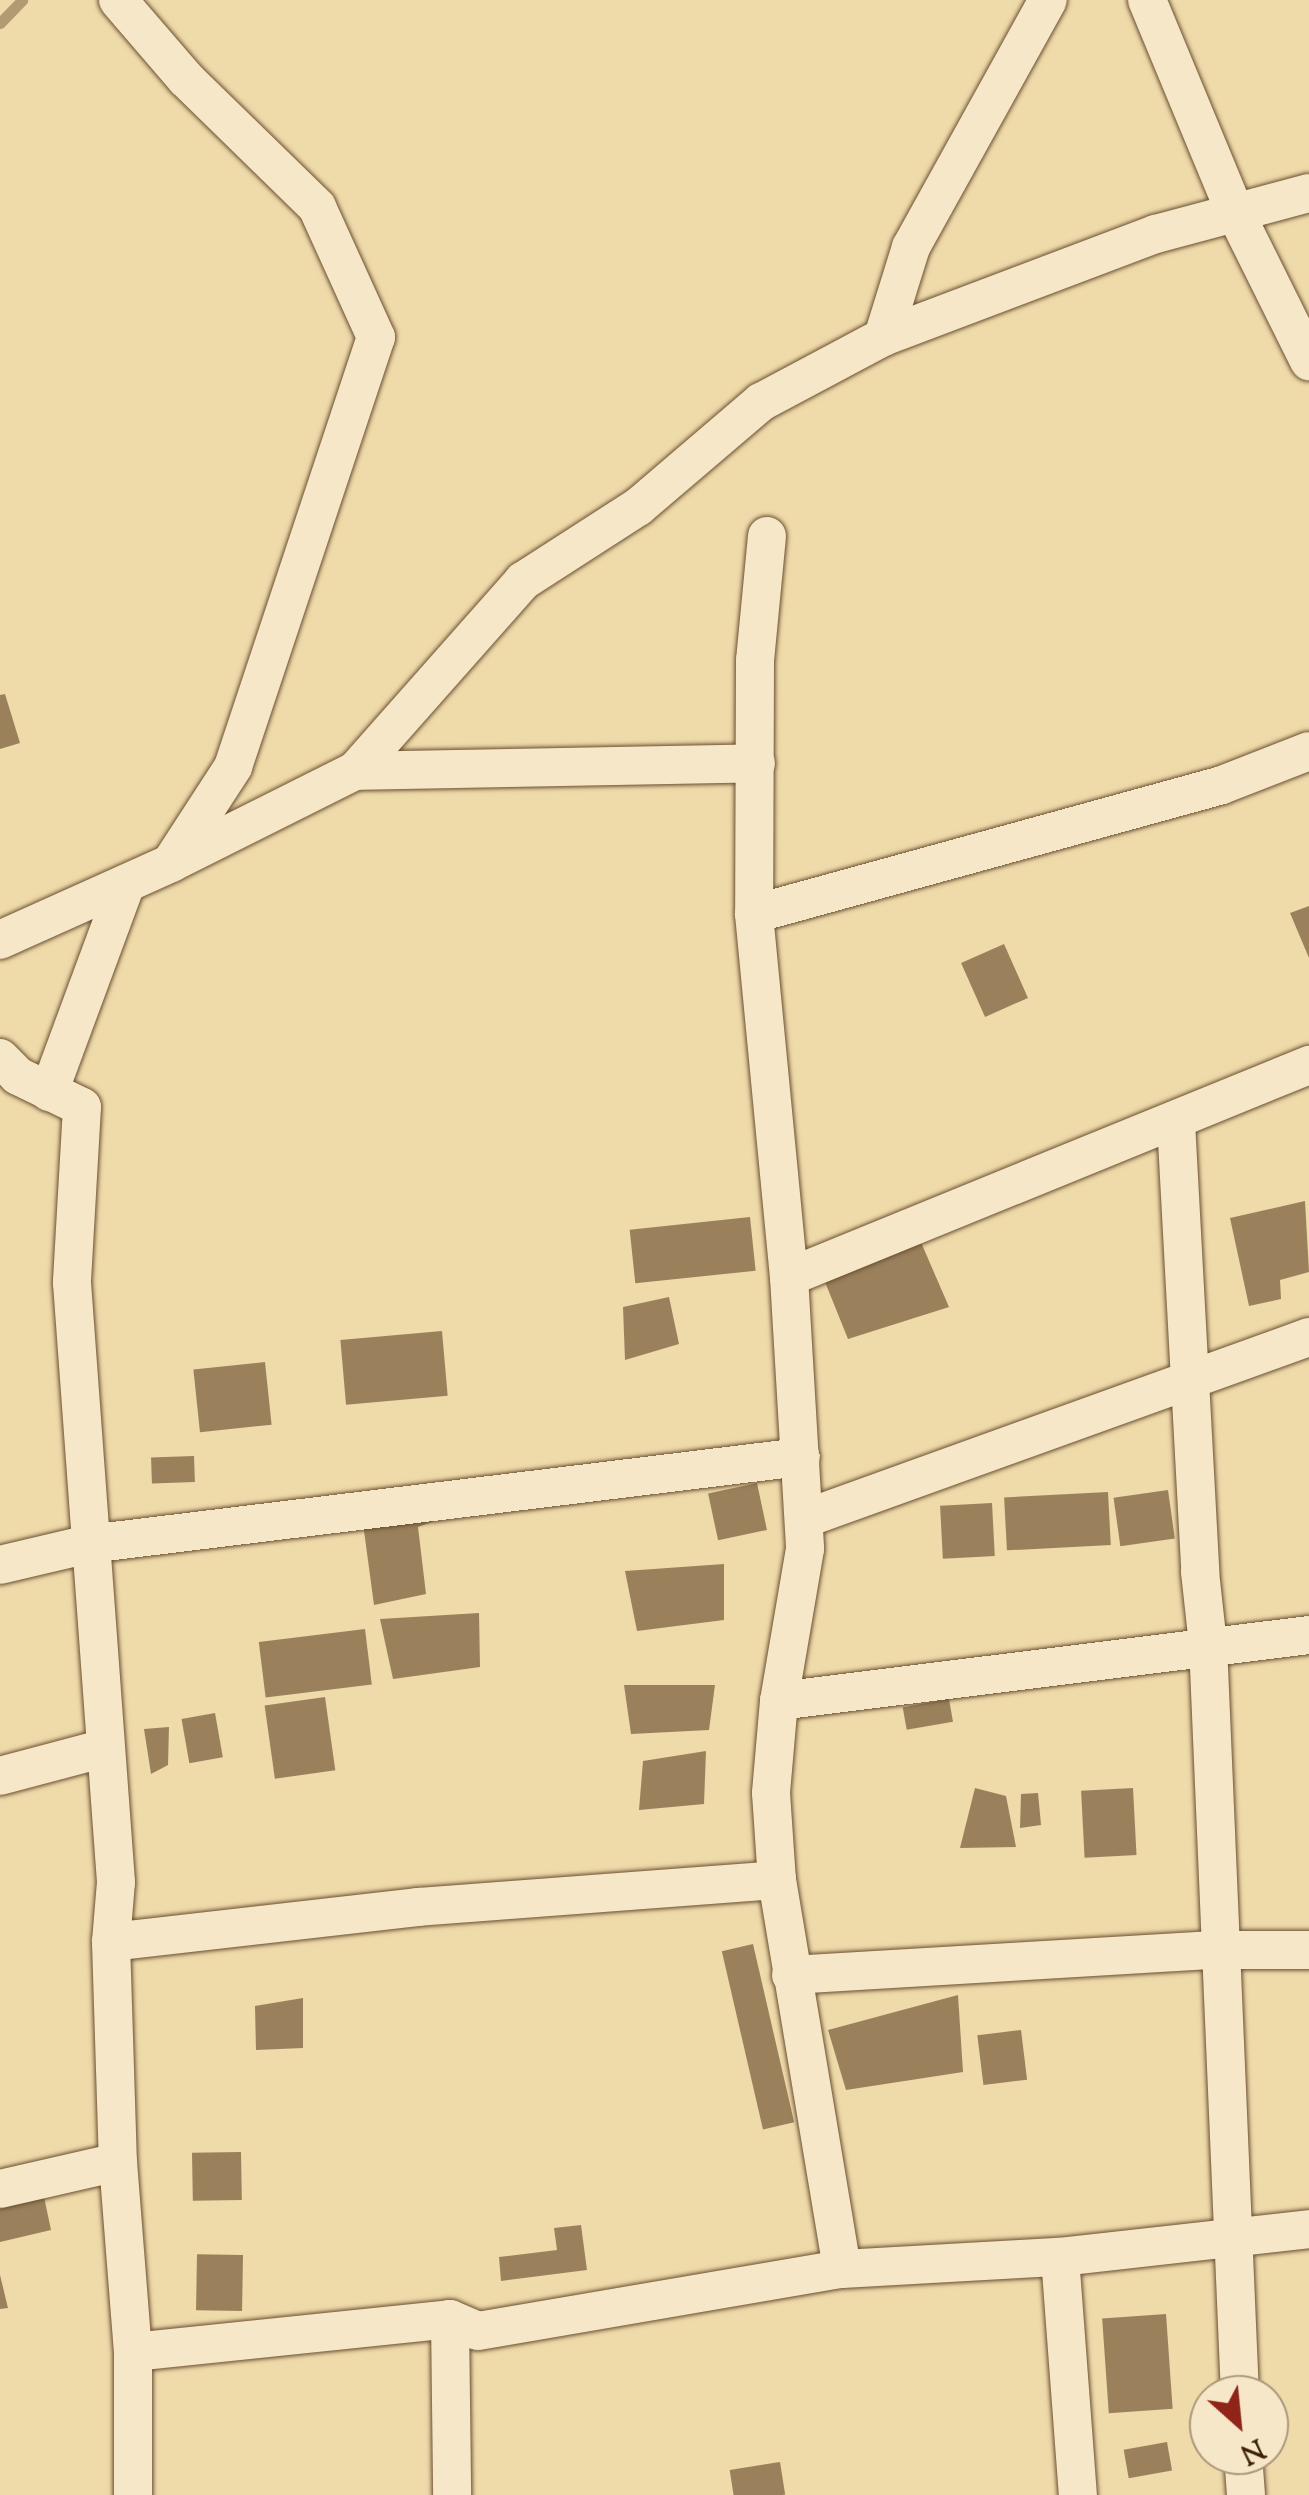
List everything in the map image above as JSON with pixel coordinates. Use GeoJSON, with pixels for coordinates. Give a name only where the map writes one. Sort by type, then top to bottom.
{"type":"FeatureCollection","features":[{"type":"Feature","properties":{"kind":"street"},"geometry":{"type":"LineString","coordinates":[[118,0],[186,78],[317,207],[376,338],[233,767],[171,863]]}},
{"type":"Feature","properties":{"kind":"street"},"geometry":{"type":"LineString","coordinates":[[883,336],[911,247],[1048,0]]}},
{"type":"Feature","properties":{"kind":"street"},"geometry":{"type":"LineString","coordinates":[[1147,0],[1234,210],[1309,361]]}},
{"type":"Feature","properties":{"kind":"street"},"geometry":{"type":"LineString","coordinates":[[0,940],[171,863],[355,771],[523,581],[638,507],[761,402],[883,336],[1156,234],[1309,193]]}},
{"type":"Feature","properties":{"kind":"street"},"geometry":{"type":"LineString","coordinates":[[768,536],[755,660],[754,914],[789,1277],[805,1549],[779,1700],[772,1793],[777,1880],[842,2269]]}},
{"type":"Feature","properties":{"kind":"street"},"geometry":{"type":"LineString","coordinates":[[754,914],[1222,784],[1309,751]]}},
{"type":"Feature","properties":{"kind":"street"},"geometry":{"type":"LineString","coordinates":[[355,771],[756,763]]}},
{"type":"Feature","properties":{"kind":"street"},"geometry":{"type":"LineString","coordinates":[[126,884],[17,1078],[82,1106],[72,1283],[84,1402],[89,1544],[116,1882],[111,1942],[118,2162],[133,2352],[133,2495]]}},
{"type":"Feature","properties":{"kind":"street"},"geometry":{"type":"LineString","coordinates":[[789,1277],[1309,1065]]}},
{"type":"Feature","properties":{"kind":"street"},"geometry":{"type":"LineString","coordinates":[[1176,1122],[1208,1644],[1239,2375]]}},
{"type":"Feature","properties":{"kind":"street"},"geometry":{"type":"LineString","coordinates":[[804,1519],[1309,1337]]}},
{"type":"Feature","properties":{"kind":"street"},"geometry":{"type":"LineString","coordinates":[[0,1565],[89,1544],[802,1457]]}},
{"type":"Feature","properties":{"kind":"street"},"geometry":{"type":"LineString","coordinates":[[779,1700],[1208,1644],[1309,1635]]}},
{"type":"Feature","properties":{"kind":"street"},"geometry":{"type":"LineString","coordinates":[[0,1776],[105,1748]]}},
{"type":"Feature","properties":{"kind":"street"},"geometry":{"type":"LineString","coordinates":[[111,1942],[418,1908],[777,1880]]}},
{"type":"Feature","properties":{"kind":"street"},"geometry":{"type":"LineString","coordinates":[[792,1975],[1218,1950],[1309,1950]]}},
{"type":"Feature","properties":{"kind":"street"},"geometry":{"type":"LineString","coordinates":[[0,2189],[118,2162]]}},
{"type":"Feature","properties":{"kind":"street"},"geometry":{"type":"LineString","coordinates":[[133,2352],[450,2319],[478,2331],[842,2269],[1060,2257],[1232,2234],[1309,2229]]}},
{"type":"Feature","properties":{"kind":"street"},"geometry":{"type":"LineString","coordinates":[[1060,2257],[1078,2495]]}},
{"type":"Feature","properties":{"kind":"street"},"geometry":{"type":"LineString","coordinates":[[450,2319],[452,2495]]}},
{"type":"Feature","properties":{"kind":"building"},"geometry":{"type":"Polygon","coordinates":[[[5,694],[20,743],[0,749],[0,695],[5,694]]]}},
{"type":"Feature","properties":{"kind":"building"},"geometry":{"type":"Polygon","coordinates":[[[1309,906],[1309,958],[1290,913],[1309,906]]]}},
{"type":"Feature","properties":{"kind":"building"},"geometry":{"type":"Polygon","coordinates":[[[1004,944],[1028,998],[985,1017],[961,963],[1004,944]]]}},
{"type":"Feature","properties":{"kind":"building"},"geometry":{"type":"Polygon","coordinates":[[[1305,1201],[1309,1272],[1280,1280],[1281,1299],[1249,1306],[1230,1218],[1305,1201]]]}},
{"type":"Feature","properties":{"kind":"building"},"geometry":{"type":"Polygon","coordinates":[[[750,1217],[756,1271],[635,1283],[630,1230],[750,1217]]]}},
{"type":"Feature","properties":{"kind":"building"},"geometry":{"type":"Polygon","coordinates":[[[920,1240],[949,1307],[848,1339],[825,1282],[920,1240]]]}},
{"type":"Feature","properties":{"kind":"building"},"geometry":{"type":"Polygon","coordinates":[[[669,1297],[679,1344],[625,1360],[623,1307],[669,1297]]]}},
{"type":"Feature","properties":{"kind":"building"},"geometry":{"type":"Polygon","coordinates":[[[442,1331],[448,1396],[346,1405],[340,1340],[442,1331]]]}},
{"type":"Feature","properties":{"kind":"building"},"geometry":{"type":"Polygon","coordinates":[[[265,1362],[272,1425],[200,1432],[193,1370],[265,1362]]]}},
{"type":"Feature","properties":{"kind":"building"},"geometry":{"type":"Polygon","coordinates":[[[194,1456],[195,1482],[152,1483],[151,1458],[194,1456]]]}},
{"type":"Feature","properties":{"kind":"building"},"geometry":{"type":"Polygon","coordinates":[[[757,1483],[767,1530],[718,1540],[708,1493],[757,1483]]]}},
{"type":"Feature","properties":{"kind":"building"},"geometry":{"type":"Polygon","coordinates":[[[1168,1490],[1175,1539],[1120,1546],[1114,1498],[1168,1490]]]}},
{"type":"Feature","properties":{"kind":"building"},"geometry":{"type":"Polygon","coordinates":[[[1108,1492],[1111,1545],[1007,1550],[1004,1497],[1108,1492]]]}},
{"type":"Feature","properties":{"kind":"building"},"geometry":{"type":"Polygon","coordinates":[[[992,1503],[995,1556],[943,1559],[940,1506],[992,1503]]]}},
{"type":"Feature","properties":{"kind":"building"},"geometry":{"type":"Polygon","coordinates":[[[362,1516],[440,1519],[418,1527],[426,1594],[374,1605],[362,1516]]]}},
{"type":"Feature","properties":{"kind":"building"},"geometry":{"type":"Polygon","coordinates":[[[724,1564],[724,1620],[637,1631],[625,1571],[724,1564]]]}},
{"type":"Feature","properties":{"kind":"building"},"geometry":{"type":"Polygon","coordinates":[[[479,1613],[480,1667],[393,1679],[380,1619],[479,1613]]]}},
{"type":"Feature","properties":{"kind":"building"},"geometry":{"type":"Polygon","coordinates":[[[365,1629],[372,1685],[266,1698],[259,1642],[365,1629]]]}},
{"type":"Feature","properties":{"kind":"building"},"geometry":{"type":"Polygon","coordinates":[[[624,1685],[715,1685],[709,1730],[631,1734],[624,1685]]]}},
{"type":"Feature","properties":{"kind":"building"},"geometry":{"type":"Polygon","coordinates":[[[325,1697],[335,1770],[275,1779],[265,1705],[325,1697]]]}},
{"type":"Feature","properties":{"kind":"building"},"geometry":{"type":"Polygon","coordinates":[[[949,1699],[953,1722],[907,1730],[903,1707],[949,1699]]]}},
{"type":"Feature","properties":{"kind":"building"},"geometry":{"type":"Polygon","coordinates":[[[215,1713],[223,1757],[189,1763],[182,1719],[215,1713]]]}},
{"type":"Feature","properties":{"kind":"building"},"geometry":{"type":"Polygon","coordinates":[[[169,1727],[168,1765],[151,1774],[144,1729],[169,1727]]]}},
{"type":"Feature","properties":{"kind":"building"},"geometry":{"type":"Polygon","coordinates":[[[706,1751],[704,1804],[639,1810],[643,1761],[706,1751]]]}},
{"type":"Feature","properties":{"kind":"building"},"geometry":{"type":"Polygon","coordinates":[[[975,1788],[1006,1796],[1016,1847],[960,1848],[975,1788]]]}},
{"type":"Feature","properties":{"kind":"building"},"geometry":{"type":"Polygon","coordinates":[[[1133,1788],[1137,1855],[1085,1858],[1081,1791],[1133,1788]]]}},
{"type":"Feature","properties":{"kind":"building"},"geometry":{"type":"Polygon","coordinates":[[[1038,1793],[1041,1825],[1020,1828],[1021,1794],[1038,1793]]]}},
{"type":"Feature","properties":{"kind":"building"},"geometry":{"type":"Polygon","coordinates":[[[753,1944],[794,2122],[763,2130],[722,1951],[753,1944]]]}},
{"type":"Feature","properties":{"kind":"building"},"geometry":{"type":"Polygon","coordinates":[[[958,1995],[963,2072],[846,2090],[828,2030],[958,1995]]]}},
{"type":"Feature","properties":{"kind":"building"},"geometry":{"type":"Polygon","coordinates":[[[303,1998],[303,2048],[256,2050],[255,2006],[303,1998]]]}},
{"type":"Feature","properties":{"kind":"building"},"geometry":{"type":"Polygon","coordinates":[[[1021,2030],[1027,2080],[983,2085],[977,2035],[1021,2030]]]}},
{"type":"Feature","properties":{"kind":"building"},"geometry":{"type":"Polygon","coordinates":[[[241,2152],[242,2200],[193,2201],[192,2153],[241,2152]]]}},
{"type":"Feature","properties":{"kind":"building"},"geometry":{"type":"Polygon","coordinates":[[[43,2192],[51,2230],[0,2242],[0,2202],[43,2192]]]}},
{"type":"Feature","properties":{"kind":"building"},"geometry":{"type":"Polygon","coordinates":[[[581,2225],[587,2270],[501,2281],[499,2257],[557,2250],[554,2228],[581,2225]]]}},
{"type":"Feature","properties":{"kind":"building"},"geometry":{"type":"Polygon","coordinates":[[[197,2254],[243,2255],[242,2311],[196,2310],[197,2254]]]}},
{"type":"Feature","properties":{"kind":"building"},"geometry":{"type":"Polygon","coordinates":[[[0,2275],[8,2308],[0,2309],[0,2275]]]}},
{"type":"Feature","properties":{"kind":"building"},"geometry":{"type":"Polygon","coordinates":[[[1166,2314],[1173,2409],[1109,2413],[1102,2318],[1166,2314]]]}},
{"type":"Feature","properties":{"kind":"building"},"geometry":{"type":"Polygon","coordinates":[[[1167,2442],[1172,2471],[1129,2478],[1124,2450],[1167,2442]]]}},
{"type":"Feature","properties":{"kind":"building"},"geometry":{"type":"Polygon","coordinates":[[[780,2462],[785,2495],[734,2495],[730,2470],[780,2462]]]}},
{"type":"Feature","properties":{"kind":"waterway"},"geometry":{"type":"LineString","coordinates":[[0,23],[22,0]]}}]}
